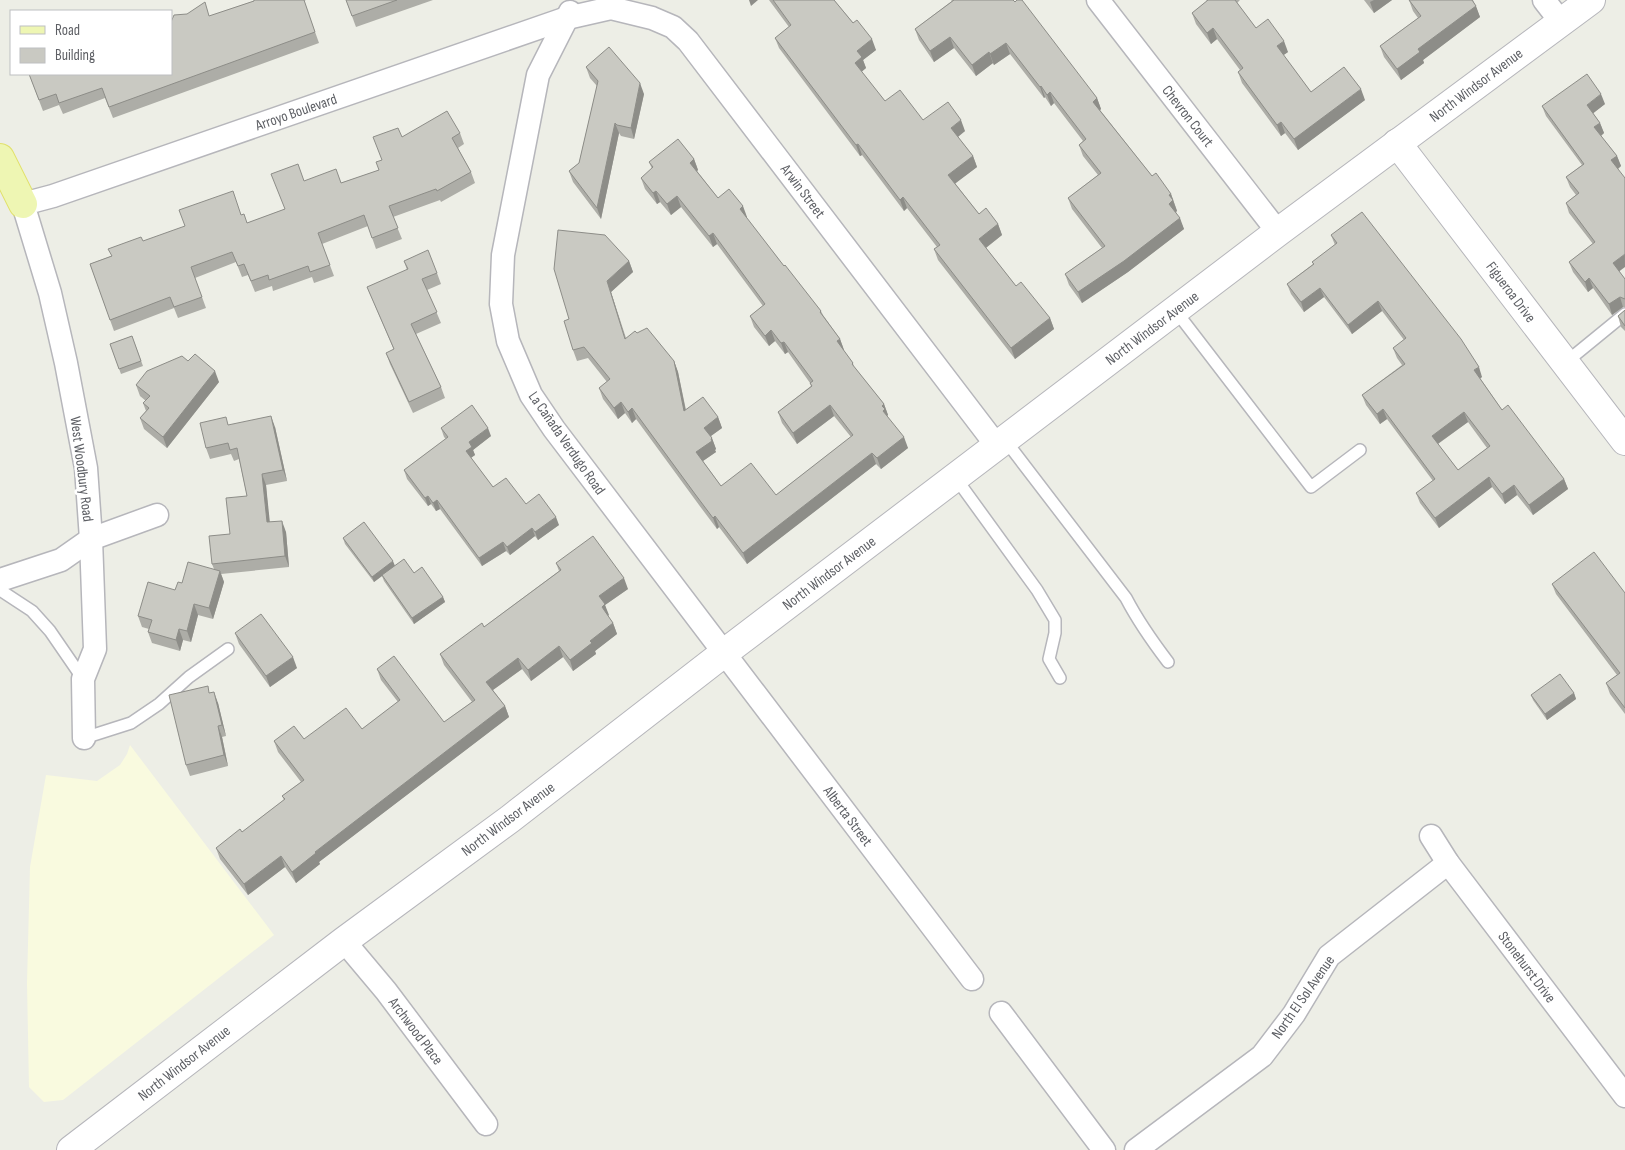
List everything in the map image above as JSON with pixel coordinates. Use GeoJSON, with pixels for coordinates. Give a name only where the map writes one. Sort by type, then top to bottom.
{"type":"FeatureCollection","features":[{"type":"Feature","properties":{"kind":"main road"},"geometry":{"type":"LineString","coordinates":[[0,158],[23,204]]}},
{"type":"Feature","properties":{"kind":"street","name":"Chevron Court"},"geometry":{"type":"LineString","coordinates":[[1098,0],[1278,232]]}},
{"type":"Feature","properties":{"kind":"street"},"geometry":{"type":"LineString","coordinates":[[1544,0],[1561,22]]}},
{"type":"Feature","properties":{"kind":"street","name":"North Windsor Avenue"},"geometry":{"type":"LineString","coordinates":[[71,1150],[344,941],[510,819],[724,653],[1278,232],[1591,0]]}},
{"type":"Feature","properties":{"kind":"street","name":"Arwin Street"},"geometry":{"type":"LineString","coordinates":[[571,9],[611,8],[652,18],[672,27],[688,42],[1001,443]]}},
{"type":"Feature","properties":{"kind":"street","name":"Arroyo Boulevard"},"geometry":{"type":"LineString","coordinates":[[23,204],[63,193],[571,9]]}},
{"type":"Feature","properties":{"kind":"street","name":"La Cañada Verdugo Road"},"geometry":{"type":"LineString","coordinates":[[571,9],[538,75],[503,255],[501,304],[508,341],[531,395],[540,408],[724,653]]}},
{"type":"Feature","properties":{"kind":"street","name":"Figueroa Drive"},"geometry":{"type":"LineString","coordinates":[[1397,143],[1625,441]]}},
{"type":"Feature","properties":{"kind":"street","name":"West Woodbury Road"},"geometry":{"type":"LineString","coordinates":[[23,204],[50,293],[66,363],[86,468],[95,649],[84,680],[84,738]]}},
{"type":"Feature","properties":{"kind":"street"},"geometry":{"type":"LineString","coordinates":[[0,580],[60,560],[91,539],[157,515]]}},
{"type":"Feature","properties":{"kind":"street","name":"Alberta Street"},"geometry":{"type":"LineString","coordinates":[[724,653],[972,979]]}},
{"type":"Feature","properties":{"kind":"street","name":"Stonehurst Drive"},"geometry":{"type":"LineString","coordinates":[[1431,836],[1448,864],[1625,1096]]}},
{"type":"Feature","properties":{"kind":"street","name":"North El Sol Avenue"},"geometry":{"type":"LineString","coordinates":[[1136,1150],[1262,1056],[1294,1014],[1329,956],[1448,864]]}},
{"type":"Feature","properties":{"kind":"street","name":"Archwood Place"},"geometry":{"type":"LineString","coordinates":[[344,941],[386,991],[486,1124]]}},
{"type":"Feature","properties":{"kind":"street"},"geometry":{"type":"LineString","coordinates":[[1000,1012],[1104,1150]]}},
{"type":"Feature","properties":{"kind":"lane"},"geometry":{"type":"LineString","coordinates":[[1175,310],[1311,487],[1360,450]]}},
{"type":"Feature","properties":{"kind":"lane"},"geometry":{"type":"LineString","coordinates":[[1565,363],[1625,314]]}},
{"type":"Feature","properties":{"kind":"lane"},"geometry":{"type":"LineString","coordinates":[[1001,443],[1126,598],[1148,636],[1168,662]]}},
{"type":"Feature","properties":{"kind":"lane"},"geometry":{"type":"LineString","coordinates":[[955,477],[1037,590],[1055,620],[1056,633],[1049,659],[1060,678]]}},
{"type":"Feature","properties":{"kind":"lane"},"geometry":{"type":"LineString","coordinates":[[0,590],[32,611],[50,631],[84,680]]}},
{"type":"Feature","properties":{"kind":"lane"},"geometry":{"type":"LineString","coordinates":[[84,738],[131,723],[159,704],[189,677],[228,649]]}},
{"type":"Feature","properties":{"kind":"shaded area"},"geometry":{"type":"Polygon","coordinates":[[[130,745],[274,935],[63,1100],[44,1102],[29,1087],[27,983],[30,867],[46,775],[97,781],[120,765],[130,745]]]}},
{"type":"Feature","properties":{"kind":"building"},"geometry":{"type":"Polygon","coordinates":[[[304,0],[315,32],[109,107],[102,88],[59,103],[56,94],[39,100],[29,75],[172,75],[172,20],[174,15],[187,14],[205,2],[209,16],[254,1],[304,0]]]}},
{"type":"Feature","properties":{"kind":"building"},"geometry":{"type":"Polygon","coordinates":[[[346,0],[397,0],[352,16],[346,0]]]}},
{"type":"Feature","properties":{"kind":"building"},"geometry":{"type":"Polygon","coordinates":[[[773,0],[834,0],[853,23],[857,20],[872,39],[857,51],[862,57],[855,63],[885,101],[900,90],[923,120],[948,102],[961,120],[951,128],[973,156],[948,175],[979,214],[986,208],[998,224],[979,239],[1016,286],[1021,282],[1050,318],[1011,348],[934,249],[940,245],[903,197],[900,200],[858,144],[856,145],[775,38],[791,25],[773,0]]]}},
{"type":"Feature","properties":{"kind":"building"},"geometry":{"type":"Polygon","coordinates":[[[954,0],[1013,0],[1015,2],[1022,0],[1097,98],[1093,102],[1152,176],[1156,173],[1171,194],[1169,195],[1173,200],[1169,204],[1180,218],[1124,261],[1078,292],[1065,274],[1105,246],[1068,198],[1101,173],[1079,145],[1086,139],[1050,92],[1047,95],[1006,43],[990,54],[989,52],[972,65],[950,37],[930,51],[915,29],[954,0]]]}},
{"type":"Feature","properties":{"kind":"building"},"geometry":{"type":"Polygon","coordinates":[[[1208,0],[1235,0],[1256,28],[1268,19],[1284,41],[1277,46],[1311,92],[1344,67],[1361,89],[1294,139],[1281,122],[1277,125],[1238,72],[1243,68],[1213,28],[1207,33],[1192,13],[1208,0]]]}},
{"type":"Feature","properties":{"kind":"building"},"geometry":{"type":"Polygon","coordinates":[[[1409,0],[1472,0],[1476,6],[1418,49],[1420,52],[1397,69],[1380,46],[1421,16],[1409,0]]]}},
{"type":"Feature","properties":{"kind":"building"},"geometry":{"type":"Polygon","coordinates":[[[609,47],[640,83],[631,128],[615,123],[597,208],[569,171],[579,163],[598,81],[586,67],[609,47]]]}},
{"type":"Feature","properties":{"kind":"building"},"geometry":{"type":"Polygon","coordinates":[[[1587,74],[1601,94],[1587,105],[1600,123],[1594,127],[1617,156],[1611,160],[1625,178],[1625,254],[1613,263],[1625,279],[1625,299],[1620,297],[1609,304],[1589,278],[1585,282],[1569,262],[1595,242],[1566,203],[1579,193],[1566,177],[1584,164],[1542,106],[1587,74]]]}},
{"type":"Feature","properties":{"kind":"building"},"geometry":{"type":"Polygon","coordinates":[[[447,111],[460,133],[452,138],[471,172],[437,191],[436,189],[389,206],[398,228],[372,238],[364,215],[318,233],[330,265],[310,272],[308,266],[269,280],[268,275],[251,281],[244,264],[238,266],[232,252],[191,267],[202,297],[174,307],[170,297],[110,320],[90,264],[112,256],[108,249],[141,237],[143,241],[185,226],[179,210],[233,191],[241,215],[244,214],[247,223],[285,209],[271,174],[298,164],[304,181],[336,169],[341,183],[379,170],[376,162],[382,160],[373,137],[398,128],[402,137],[447,111]]]}},
{"type":"Feature","properties":{"kind":"building"},"geometry":{"type":"Polygon","coordinates":[[[678,139],[694,159],[690,163],[718,198],[729,189],[743,206],[740,209],[821,311],[840,339],[837,341],[852,364],[884,404],[882,406],[885,409],[883,411],[904,437],[877,458],[872,453],[743,553],[715,516],[713,518],[632,408],[628,412],[621,402],[614,408],[599,388],[610,379],[584,347],[573,350],[564,321],[569,319],[554,269],[558,230],[605,235],[629,261],[607,281],[625,339],[635,331],[637,333],[647,328],[674,361],[684,411],[703,397],[718,417],[704,428],[712,438],[712,441],[696,452],[721,486],[751,463],[776,495],[853,435],[830,405],[793,433],[778,412],[812,386],[810,383],[813,381],[784,342],[781,343],[771,330],[765,336],[750,316],[765,304],[713,233],[709,236],[677,196],[667,204],[656,191],[653,193],[641,178],[653,167],[649,162],[678,139]]]}},
{"type":"Feature","properties":{"kind":"building"},"geometry":{"type":"Polygon","coordinates":[[[1362,212],[1461,339],[1479,367],[1474,370],[1502,410],[1508,405],[1564,479],[1529,505],[1514,485],[1502,494],[1489,477],[1435,518],[1416,493],[1435,479],[1383,409],[1377,414],[1362,395],[1405,364],[1393,348],[1406,338],[1378,301],[1348,325],[1320,288],[1301,302],[1287,284],[1314,264],[1312,262],[1337,243],[1331,235],[1362,212]],[[1464,412],[1432,436],[1458,470],[1490,446],[1464,412]]]}},
{"type":"Feature","properties":{"kind":"building"},"geometry":{"type":"Polygon","coordinates":[[[428,250],[437,273],[422,279],[437,312],[411,324],[441,387],[409,402],[386,353],[394,349],[367,287],[408,269],[404,261],[428,250]]]}},
{"type":"Feature","properties":{"kind":"building"},"geometry":{"type":"Polygon","coordinates":[[[1625,310],[1625,326],[1618,316],[1625,310]]]}},
{"type":"Feature","properties":{"kind":"building"},"geometry":{"type":"Polygon","coordinates":[[[132,336],[141,361],[119,369],[110,344],[132,336]]]}},
{"type":"Feature","properties":{"kind":"building"},"geometry":{"type":"Polygon","coordinates":[[[195,354],[215,371],[163,437],[140,418],[149,408],[143,403],[150,396],[136,385],[147,371],[182,356],[188,361],[195,354]]]}},
{"type":"Feature","properties":{"kind":"building"},"geometry":{"type":"Polygon","coordinates":[[[472,405],[488,428],[469,442],[472,447],[466,451],[493,487],[506,478],[526,504],[539,494],[556,517],[535,532],[532,528],[507,547],[503,542],[479,558],[437,500],[433,503],[428,496],[425,498],[404,470],[448,437],[441,428],[472,405]]]}},
{"type":"Feature","properties":{"kind":"building"},"geometry":{"type":"Polygon","coordinates":[[[271,416],[283,470],[262,474],[267,522],[282,521],[285,556],[212,564],[209,536],[230,534],[226,498],[247,496],[237,448],[230,450],[228,443],[206,448],[200,423],[226,417],[228,425],[271,416]]]}},
{"type":"Feature","properties":{"kind":"building"},"geometry":{"type":"Polygon","coordinates":[[[364,522],[393,561],[372,577],[343,538],[364,522]]]}},
{"type":"Feature","properties":{"kind":"building"},"geometry":{"type":"Polygon","coordinates":[[[593,536],[624,578],[599,596],[605,604],[602,607],[613,623],[570,660],[559,646],[528,670],[518,658],[486,682],[505,706],[315,852],[292,872],[281,856],[244,884],[216,848],[240,829],[242,832],[285,799],[282,796],[304,780],[274,741],[294,726],[304,739],[346,708],[362,729],[400,700],[377,669],[394,656],[444,722],[475,700],[440,654],[482,623],[484,627],[561,570],[556,563],[593,536]]]}},
{"type":"Feature","properties":{"kind":"building"},"geometry":{"type":"Polygon","coordinates":[[[1594,552],[1625,593],[1625,708],[1606,683],[1620,673],[1552,584],[1594,552]]]}},
{"type":"Feature","properties":{"kind":"building"},"geometry":{"type":"Polygon","coordinates":[[[404,559],[414,573],[422,567],[443,597],[412,618],[382,575],[404,559]]]}},
{"type":"Feature","properties":{"kind":"building"},"geometry":{"type":"Polygon","coordinates":[[[188,562],[220,571],[209,608],[194,604],[187,631],[179,629],[176,640],[148,632],[152,620],[138,616],[148,582],[175,590],[178,582],[182,583],[188,562]]]}},
{"type":"Feature","properties":{"kind":"building"},"geometry":{"type":"Polygon","coordinates":[[[261,614],[293,657],[266,676],[235,633],[261,614]]]}},
{"type":"Feature","properties":{"kind":"building"},"geometry":{"type":"Polygon","coordinates":[[[1560,674],[1574,693],[1545,714],[1531,695],[1560,674]]]}},
{"type":"Feature","properties":{"kind":"building"},"geometry":{"type":"Polygon","coordinates":[[[208,686],[209,693],[214,692],[222,725],[218,726],[224,755],[186,765],[169,695],[208,686]]]}}]}
